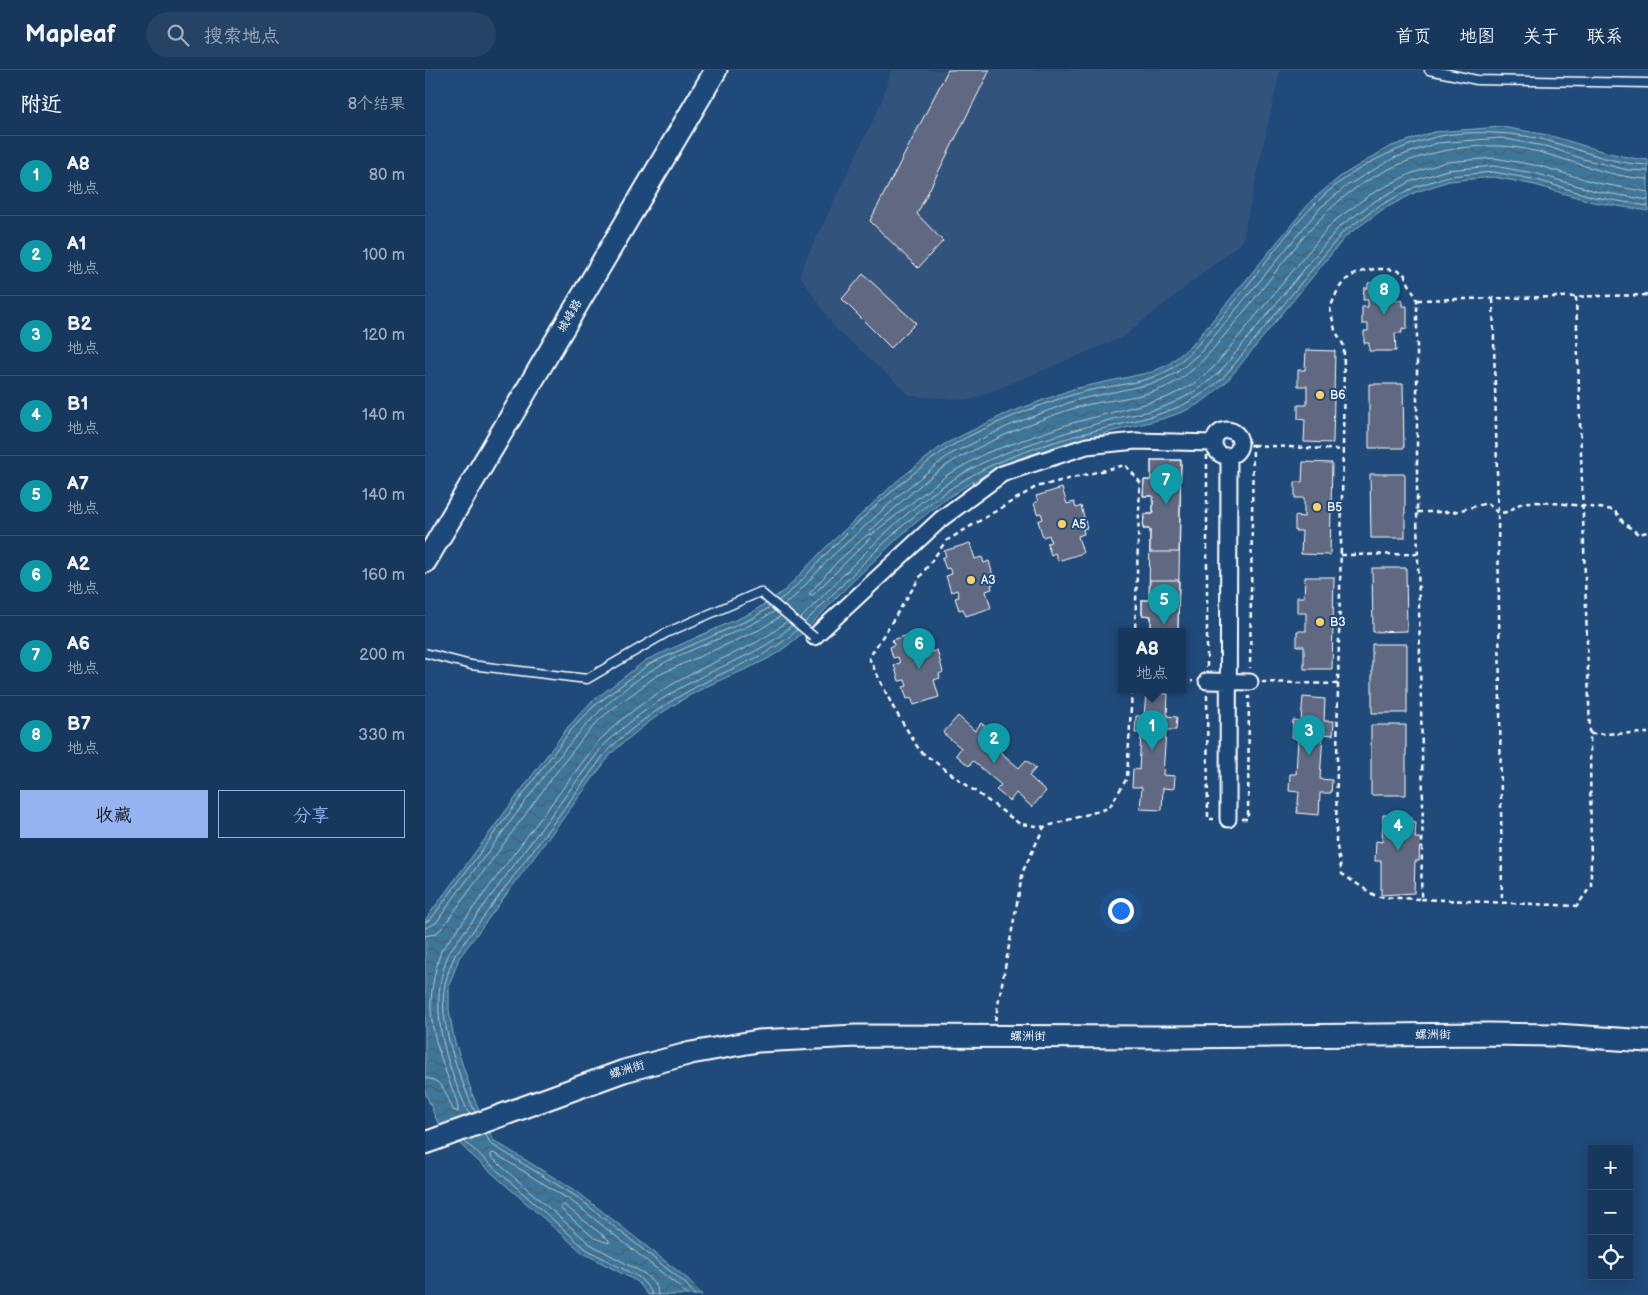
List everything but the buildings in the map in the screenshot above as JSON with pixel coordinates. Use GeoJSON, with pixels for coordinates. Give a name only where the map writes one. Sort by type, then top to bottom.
{"type":"FeatureCollection","features":[{"type":"Feature","properties":{"kind":"street","name":"城峰路"},"geometry":{"type":"LineString","coordinates":[[425,562],[716,70]]}},
{"type":"Feature","properties":{"kind":"street"},"geometry":{"type":"LineString","coordinates":[[814,637],[941,519],[1002,474],[1087,446],[1136,441],[1210,443],[1220,454],[1229,456],[1237,453],[1247,445],[1239,436],[1228,429],[1219,432],[1210,443]]}},
{"type":"Feature","properties":{"kind":"street"},"geometry":{"type":"LineString","coordinates":[[1228,819],[1229,456]]}},
{"type":"Feature","properties":{"kind":"street"},"geometry":{"type":"LineString","coordinates":[[1207,681],[1249,682]]}},
{"type":"Feature","properties":{"kind":"street","name":"螺洲街"},"geometry":{"type":"LineString","coordinates":[[433,1139],[504,1112],[625,1071],[725,1046],[766,1040],[838,1036],[1489,1034],[1557,1035],[1648,1041]]}},
{"type":"Feature","properties":{"kind":"lane"},"geometry":{"type":"LineString","coordinates":[[1429,70],[1477,80],[1648,84]]}},
{"type":"Feature","properties":{"kind":"lane"},"geometry":{"type":"LineString","coordinates":[[425,653],[471,665],[587,679],[666,633],[760,592],[814,637]]}},
{"type":"Feature","properties":{"kind":"path"},"geometry":{"type":"LineString","coordinates":[[1421,899],[1423,802],[1417,554],[1417,300],[1403,272],[1388,268],[1359,272],[1343,282],[1330,308],[1335,330],[1343,346],[1336,841],[1342,874],[1377,897],[1421,899],[1502,902],[1577,906],[1591,886],[1590,734],[1576,297]]}},
{"type":"Feature","properties":{"kind":"path"},"geometry":{"type":"LineString","coordinates":[[1417,300],[1648,295]]}},
{"type":"Feature","properties":{"kind":"path"},"geometry":{"type":"LineString","coordinates":[[1493,298],[1498,513],[1502,902]]}},
{"type":"Feature","properties":{"kind":"path"},"geometry":{"type":"LineString","coordinates":[[1210,443],[1207,681],[1208,820],[1249,819],[1247,445],[1343,450]]}},
{"type":"Feature","properties":{"kind":"path"},"geometry":{"type":"LineString","coordinates":[[1132,693],[1127,778],[1109,808],[1044,827],[1020,824],[920,751],[893,708],[869,658],[922,574],[947,541],[1036,487],[1102,469],[1125,466],[1140,482],[1135,628]]}},
{"type":"Feature","properties":{"kind":"path"},"geometry":{"type":"LineString","coordinates":[[1417,512],[1454,512],[1487,503],[1498,513],[1509,513],[1523,502],[1582,507],[1614,510],[1623,522],[1638,534],[1648,532]]}},
{"type":"Feature","properties":{"kind":"path"},"geometry":{"type":"LineString","coordinates":[[1341,555],[1417,554]]}},
{"type":"Feature","properties":{"kind":"path"},"geometry":{"type":"LineString","coordinates":[[1249,682],[1338,684]]}},
{"type":"Feature","properties":{"kind":"path"},"geometry":{"type":"LineString","coordinates":[[1590,734],[1648,733]]}},
{"type":"Feature","properties":{"kind":"path"},"geometry":{"type":"LineString","coordinates":[[992,1036],[1023,872],[1044,827]]}},
{"type":"Feature","properties":{"kind":"shaded area"},"geometry":{"type":"Polygon","coordinates":[[[891,70],[1280,70],[1242,242],[1123,337],[971,400],[911,396],[834,327],[799,274],[881,103],[891,70]]]}},
{"type":"Feature","properties":{"kind":"water"},"geometry":{"type":"Polygon","coordinates":[[[1502,127],[1545,135],[1611,153],[1648,160],[1648,211],[1593,202],[1535,185],[1494,177],[1449,181],[1416,192],[1382,210],[1346,236],[1227,381],[1206,399],[1173,416],[1038,452],[1008,464],[971,483],[930,511],[911,527],[838,596],[807,629],[779,652],[688,697],[635,733],[611,754],[459,958],[449,986],[449,1010],[454,1039],[473,1096],[493,1140],[579,1193],[689,1280],[702,1295],[648,1295],[638,1282],[583,1253],[468,1152],[437,1121],[425,1092],[425,920],[568,727],[590,703],[646,660],[751,613],[785,590],[824,549],[897,481],[943,445],[1003,415],[1073,389],[1152,372],[1169,364],[1193,344],[1312,200],[1341,176],[1389,147],[1434,132],[1502,127]]]}},
{"type":"Feature","properties":{"kind":"place","name":"B7"},"geometry":{"type":"Point","coordinates":[1384,315]}},
{"type":"Feature","properties":{"kind":"place","name":"B6"},"geometry":{"type":"Point","coordinates":[1320,395]}},
{"type":"Feature","properties":{"kind":"place","name":"A6"},"geometry":{"type":"Point","coordinates":[1166,505]}},
{"type":"Feature","properties":{"kind":"place","name":"B5"},"geometry":{"type":"Point","coordinates":[1317,507]}},
{"type":"Feature","properties":{"kind":"place","name":"A5"},"geometry":{"type":"Point","coordinates":[1062,524]}},
{"type":"Feature","properties":{"kind":"place","name":"A3"},"geometry":{"type":"Point","coordinates":[971,580]}},
{"type":"Feature","properties":{"kind":"place","name":"B3"},"geometry":{"type":"Point","coordinates":[1320,622]}},
{"type":"Feature","properties":{"kind":"place","name":"A7"},"geometry":{"type":"Point","coordinates":[1164,625]}},
{"type":"Feature","properties":{"kind":"place","name":"A2"},"geometry":{"type":"Point","coordinates":[919,669]}},
{"type":"Feature","properties":{"kind":"place","name":"A8"},"geometry":{"type":"Point","coordinates":[1152,751]}},
{"type":"Feature","properties":{"kind":"place","name":"B2"},"geometry":{"type":"Point","coordinates":[1309,756]}},
{"type":"Feature","properties":{"kind":"place","name":"A1"},"geometry":{"type":"Point","coordinates":[994,764]}},
{"type":"Feature","properties":{"kind":"place","name":"B1"},"geometry":{"type":"Point","coordinates":[1398,851]}}]}
